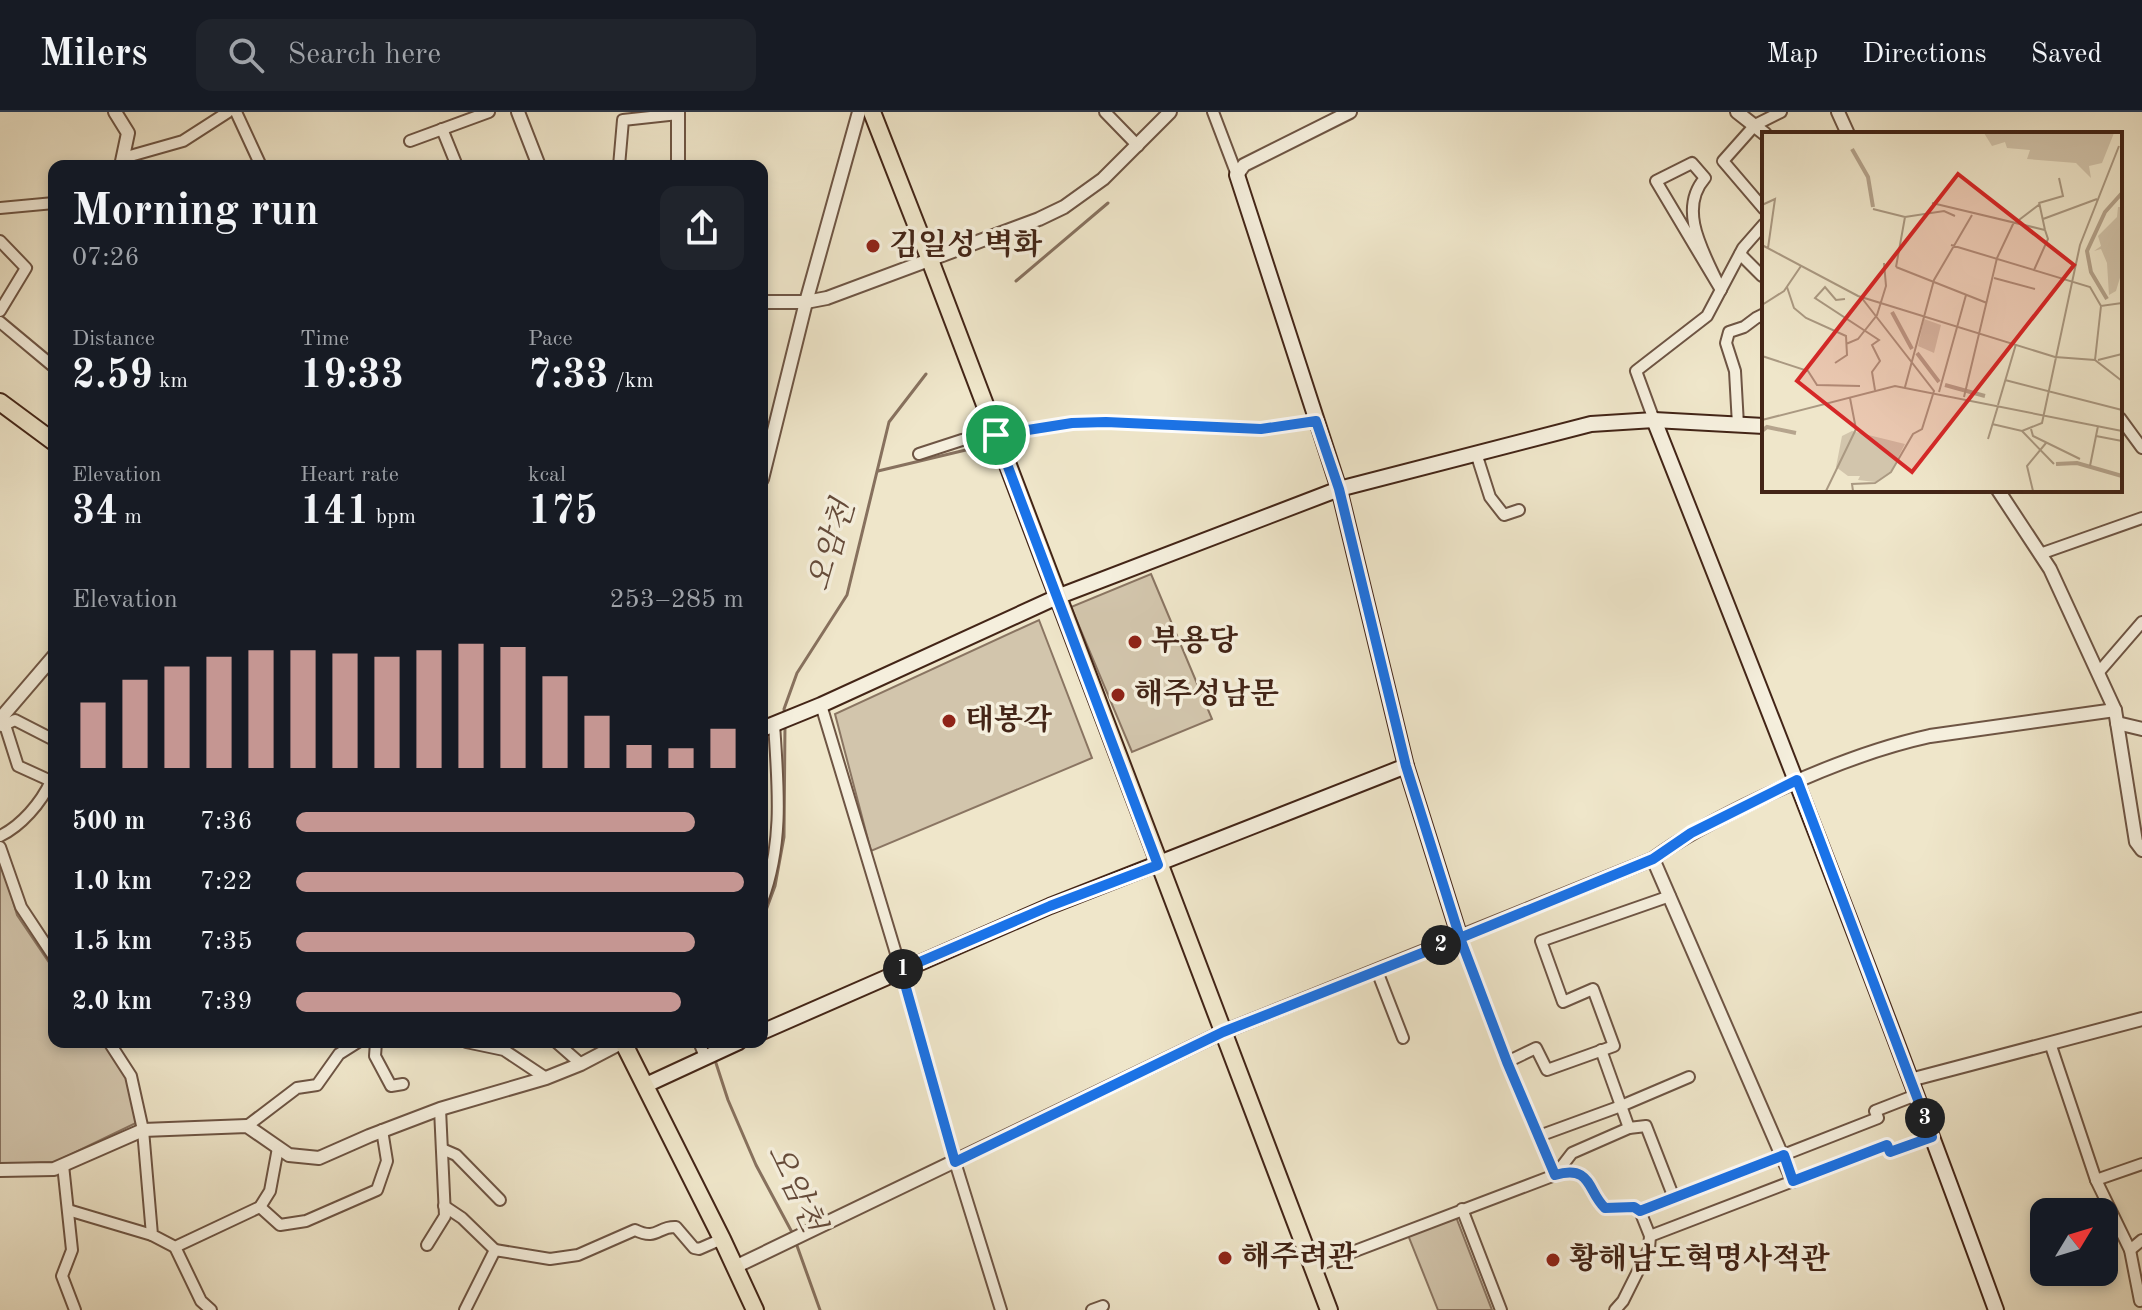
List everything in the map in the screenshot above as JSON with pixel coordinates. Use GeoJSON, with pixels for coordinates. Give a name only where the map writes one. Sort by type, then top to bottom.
{"type":"FeatureCollection","features":[{"type":"Feature","properties":{"kind":"main road"},"geometry":{"type":"LineString","coordinates":[[872,112],[1329,1310]]}},
{"type":"Feature","properties":{"kind":"main road"},"geometry":{"type":"LineString","coordinates":[[1237,175],[1339,489],[1406,766],[1460,938]]}},
{"type":"Feature","properties":{"kind":"main road"},"geometry":{"type":"LineString","coordinates":[[0,402],[48,438]]}},
{"type":"Feature","properties":{"kind":"main road"},"geometry":{"type":"LineString","coordinates":[[1654,420],[1797,780],[1996,1310]]}},
{"type":"Feature","properties":{"kind":"main road"},"geometry":{"type":"LineString","coordinates":[[768,727],[1057,597],[1339,489],[1591,424],[1654,420],[1762,426]]}},
{"type":"Feature","properties":{"kind":"main road"},"geometry":{"type":"LineString","coordinates":[[768,1029],[1050,906],[1406,766]]}},
{"type":"Feature","properties":{"kind":"main road"},"geometry":{"type":"LineString","coordinates":[[626,1048],[755,1310]]}},
{"type":"Feature","properties":{"kind":"main road"},"geometry":{"type":"LineString","coordinates":[[646,1085],[726,1048]]}},
{"type":"Feature","properties":{"kind":"street"},"geometry":{"type":"LineString","coordinates":[[115,112],[128,133],[122,160]]}},
{"type":"Feature","properties":{"kind":"street"},"geometry":{"type":"LineString","coordinates":[[128,160],[183,141],[228,112]]}},
{"type":"Feature","properties":{"kind":"street"},"geometry":{"type":"LineString","coordinates":[[236,112],[258,160]]}},
{"type":"Feature","properties":{"kind":"street"},"geometry":{"type":"LineString","coordinates":[[410,141],[489,112]]}},
{"type":"Feature","properties":{"kind":"street"},"geometry":{"type":"LineString","coordinates":[[768,455],[806,302],[859,112]]}},
{"type":"Feature","properties":{"kind":"street"},"geometry":{"type":"LineString","coordinates":[[1105,112],[1138,146]]}},
{"type":"Feature","properties":{"kind":"street"},"geometry":{"type":"LineString","coordinates":[[768,302],[806,302],[827,298],[1039,219],[1064,207],[1103,179],[1170,112]]}},
{"type":"Feature","properties":{"kind":"street"},"geometry":{"type":"LineString","coordinates":[[1213,112],[1237,175]]}},
{"type":"Feature","properties":{"kind":"street"},"geometry":{"type":"LineString","coordinates":[[1237,175],[1244,165],[1350,112]]}},
{"type":"Feature","properties":{"kind":"street"},"geometry":{"type":"LineString","coordinates":[[1737,112],[1760,130]]}},
{"type":"Feature","properties":{"kind":"street"},"geometry":{"type":"LineString","coordinates":[[1762,207],[1723,161],[1781,112]]}},
{"type":"Feature","properties":{"kind":"street"},"geometry":{"type":"LineString","coordinates":[[1838,112],[1847,132]]}},
{"type":"Feature","properties":{"kind":"street"},"geometry":{"type":"LineString","coordinates":[[620,160],[623,120],[678,113],[678,160]]}},
{"type":"Feature","properties":{"kind":"street"},"geometry":{"type":"LineString","coordinates":[[523,114],[537,160]]}},
{"type":"Feature","properties":{"kind":"street"},"geometry":{"type":"LineString","coordinates":[[442,129],[455,160]]}},
{"type":"Feature","properties":{"kind":"street"},"geometry":{"type":"LineString","coordinates":[[1692,163],[1705,178],[1698,187],[1693,203],[1695,231],[1721,290],[1656,181],[1692,163]]}},
{"type":"Feature","properties":{"kind":"street"},"geometry":{"type":"LineString","coordinates":[[0,208],[48,204]]}},
{"type":"Feature","properties":{"kind":"street"},"geometry":{"type":"LineString","coordinates":[[1654,420],[1636,371],[1707,316],[1740,254],[1762,226]]}},
{"type":"Feature","properties":{"kind":"street"},"geometry":{"type":"LineString","coordinates":[[0,241],[26,268],[0,311]]}},
{"type":"Feature","properties":{"kind":"street"},"geometry":{"type":"LineString","coordinates":[[1740,254],[1762,276]]}},
{"type":"Feature","properties":{"kind":"street"},"geometry":{"type":"LineString","coordinates":[[1738,425],[1735,371],[1726,343],[1729,332],[1744,327],[1762,315]]}},
{"type":"Feature","properties":{"kind":"street"},"geometry":{"type":"LineString","coordinates":[[0,322],[48,362]]}},
{"type":"Feature","properties":{"kind":"street"},"geometry":{"type":"LineString","coordinates":[[919,454],[962,440],[1072,423],[1261,429],[1316,421]]}},
{"type":"Feature","properties":{"kind":"street"},"geometry":{"type":"LineString","coordinates":[[2122,421],[2142,448]]}},
{"type":"Feature","properties":{"kind":"street"},"geometry":{"type":"LineString","coordinates":[[1476,453],[1490,497],[1504,515],[1519,510]]}},
{"type":"Feature","properties":{"kind":"street"},"geometry":{"type":"LineString","coordinates":[[1999,492],[2050,569],[2116,717],[2136,842],[2142,850]]}},
{"type":"Feature","properties":{"kind":"street"},"geometry":{"type":"LineString","coordinates":[[2040,554],[2142,518]]}},
{"type":"Feature","properties":{"kind":"street"},"geometry":{"type":"LineString","coordinates":[[2098,673],[2142,622]]}},
{"type":"Feature","properties":{"kind":"street"},"geometry":{"type":"LineString","coordinates":[[2,723],[48,664]]}},
{"type":"Feature","properties":{"kind":"street"},"geometry":{"type":"LineString","coordinates":[[821,705],[1001,1310]]}},
{"type":"Feature","properties":{"kind":"street"},"geometry":{"type":"LineString","coordinates":[[735,1267],[1223,1032],[1653,859],[1691,833],[1797,780],[1920,738],[2116,717],[2142,729]]}},
{"type":"Feature","properties":{"kind":"street"},"geometry":{"type":"LineString","coordinates":[[2,723],[15,720],[48,737]]}},
{"type":"Feature","properties":{"kind":"street"},"geometry":{"type":"LineString","coordinates":[[2,723],[18,766],[48,780]]}},
{"type":"Feature","properties":{"kind":"street"},"geometry":{"type":"LineString","coordinates":[[768,727],[779,809],[768,884]]}},
{"type":"Feature","properties":{"kind":"street"},"geometry":{"type":"LineString","coordinates":[[0,836],[16,828],[48,789]]}},
{"type":"Feature","properties":{"kind":"street"},"geometry":{"type":"LineString","coordinates":[[0,847],[21,907],[48,948]]}},
{"type":"Feature","properties":{"kind":"street"},"geometry":{"type":"LineString","coordinates":[[1653,859],[1793,1181]]}},
{"type":"Feature","properties":{"kind":"street"},"geometry":{"type":"LineString","coordinates":[[1507,1062],[1536,1048],[1547,1070],[1614,1046],[1593,989],[1563,1002],[1541,941],[1670,896]]}},
{"type":"Feature","properties":{"kind":"street"},"geometry":{"type":"LineString","coordinates":[[1460,938],[1507,1062],[1555,1175]]}},
{"type":"Feature","properties":{"kind":"street"},"geometry":{"type":"LineString","coordinates":[[1377,971],[1403,1038]]}},
{"type":"Feature","properties":{"kind":"street"},"geometry":{"type":"LineString","coordinates":[[1910,1080],[2142,1019]]}},
{"type":"Feature","properties":{"kind":"street"},"geometry":{"type":"LineString","coordinates":[[2050,1043],[2096,1180],[2130,1250],[2140,1301]]}},
{"type":"Feature","properties":{"kind":"street"},"geometry":{"type":"LineString","coordinates":[[113,1048],[131,1076],[143,1130],[152,1235]]}},
{"type":"Feature","properties":{"kind":"street"},"geometry":{"type":"LineString","coordinates":[[0,1170],[54,1169],[143,1130],[247,1126],[297,1088],[317,1085],[339,1054],[348,1048]]}},
{"type":"Feature","properties":{"kind":"street"},"geometry":{"type":"LineString","coordinates":[[376,1048],[375,1056],[391,1086],[403,1084]]}},
{"type":"Feature","properties":{"kind":"street"},"geometry":{"type":"LineString","coordinates":[[494,1048],[504,1050],[546,1078]]}},
{"type":"Feature","properties":{"kind":"street"},"geometry":{"type":"LineString","coordinates":[[563,1048],[581,1064]]}},
{"type":"Feature","properties":{"kind":"street"},"geometry":{"type":"LineString","coordinates":[[247,1126],[289,1155],[319,1158],[440,1109],[546,1078],[612,1048]]}},
{"type":"Feature","properties":{"kind":"street"},"geometry":{"type":"LineString","coordinates":[[706,1048],[712,1054]]}},
{"type":"Feature","properties":{"kind":"street"},"geometry":{"type":"LineString","coordinates":[[1601,1050],[1629,1128]]}},
{"type":"Feature","properties":{"kind":"street"},"geometry":{"type":"LineString","coordinates":[[1539,1136],[1689,1077]]}},
{"type":"Feature","properties":{"kind":"street"},"geometry":{"type":"LineString","coordinates":[[1640,1211],[1878,1118],[1875,1111],[1916,1095]]}},
{"type":"Feature","properties":{"kind":"street"},"geometry":{"type":"LineString","coordinates":[[427,1245],[445,1216],[440,1109]]}},
{"type":"Feature","properties":{"kind":"street"},"geometry":{"type":"LineString","coordinates":[[1555,1175],[1572,1153],[1629,1128],[1646,1126],[1674,1198]]}},
{"type":"Feature","properties":{"kind":"street"},"geometry":{"type":"LineString","coordinates":[[260,1207],[280,1225],[306,1221],[377,1190],[387,1161],[382,1130]]}},
{"type":"Feature","properties":{"kind":"street"},"geometry":{"type":"LineString","coordinates":[[1650,1236],[1887,1145],[1890,1152],[1932,1137]]}},
{"type":"Feature","properties":{"kind":"street"},"geometry":{"type":"LineString","coordinates":[[175,1247],[260,1207],[270,1191],[278,1148]]}},
{"type":"Feature","properties":{"kind":"street"},"geometry":{"type":"LineString","coordinates":[[442,1149],[456,1155],[500,1200]]}},
{"type":"Feature","properties":{"kind":"street"},"geometry":{"type":"LineString","coordinates":[[2096,1180],[2142,1164]]}},
{"type":"Feature","properties":{"kind":"street"},"geometry":{"type":"LineString","coordinates":[[63,1165],[72,1250],[62,1276],[75,1310]]}},
{"type":"Feature","properties":{"kind":"street"},"geometry":{"type":"LineString","coordinates":[[1313,1267],[1462,1209],[1555,1175],[1572,1172],[1588,1180],[1605,1208],[1634,1207],[1640,1211],[1650,1236],[1649,1249],[1623,1301],[1615,1310]]}},
{"type":"Feature","properties":{"kind":"street"},"geometry":{"type":"LineString","coordinates":[[444,1206],[462,1218],[495,1250],[550,1259],[578,1255],[635,1230],[646,1235],[669,1226],[676,1227],[694,1248],[699,1249],[722,1239]]}},
{"type":"Feature","properties":{"kind":"street"},"geometry":{"type":"LineString","coordinates":[[1462,1209],[1501,1310]]}},
{"type":"Feature","properties":{"kind":"street"},"geometry":{"type":"LineString","coordinates":[[68,1210],[152,1235],[175,1247],[201,1301],[211,1310]]}},
{"type":"Feature","properties":{"kind":"street"},"geometry":{"type":"LineString","coordinates":[[2130,1250],[2142,1240]]}},
{"type":"Feature","properties":{"kind":"street"},"geometry":{"type":"LineString","coordinates":[[465,1310],[495,1250]]}},
{"type":"Feature","properties":{"kind":"shaded area"},"geometry":{"type":"Polygon","coordinates":[[[1151,574],[1212,719],[1132,752],[1071,607],[1151,574]]]}},
{"type":"Feature","properties":{"kind":"shaded area"},"geometry":{"type":"Polygon","coordinates":[[[1039,620],[1092,758],[871,851],[835,714],[1039,620]]]}},
{"type":"Feature","properties":{"kind":"shaded area"},"geometry":{"type":"Polygon","coordinates":[[[0,856],[17,915],[48,961],[48,1048],[107,1048],[126,1077],[138,1122],[55,1162],[0,1164],[0,856]]]}},
{"type":"Feature","properties":{"kind":"shaded area"},"geometry":{"type":"Polygon","coordinates":[[[1456,1217],[1492,1310],[1438,1310],[1408,1235],[1456,1217]]]}},
{"type":"Feature","properties":{"kind":"waterway"},"geometry":{"type":"LineString","coordinates":[[1016,281],[1108,203]]}},
{"type":"Feature","properties":{"kind":"waterway","name":"오암천"},"geometry":{"type":"LineString","coordinates":[[785,716],[784,709],[797,673],[847,595],[889,422],[926,374]]}},
{"type":"Feature","properties":{"kind":"waterway"},"geometry":{"type":"LineString","coordinates":[[878,471],[970,449]]}},
{"type":"Feature","properties":{"kind":"waterway","name":"오암천"},"geometry":{"type":"LineString","coordinates":[[768,905],[775,886],[784,837],[785,724]]}},
{"type":"Feature","properties":{"kind":"waterway","name":"오암천"},"geometry":{"type":"LineString","coordinates":[[714,1057],[728,1100],[756,1165],[794,1236]]}},
{"type":"Feature","properties":{"kind":"waterway","name":"오암천"},"geometry":{"type":"LineString","coordinates":[[796,1243],[820,1310]]}},
{"type":"Feature","properties":{"kind":"place","name":"김일성 벽화"},"geometry":{"type":"Point","coordinates":[873,246]}},
{"type":"Feature","properties":{"kind":"place","name":"부용당"},"geometry":{"type":"Point","coordinates":[1135,642]}},
{"type":"Feature","properties":{"kind":"place","name":"해주성남문"},"geometry":{"type":"Point","coordinates":[1118,695]}},
{"type":"Feature","properties":{"kind":"place","name":"태봉각"},"geometry":{"type":"Point","coordinates":[949,721]}},
{"type":"Feature","properties":{"kind":"place","name":"해주려관"},"geometry":{"type":"Point","coordinates":[1225,1258]}},
{"type":"Feature","properties":{"kind":"place","name":"황해남도혁명사적관"},"geometry":{"type":"Point","coordinates":[1553,1260]}},
{"type":"Feature","properties":{"kind":"route"},"geometry":{"type":"LineString","coordinates":[[996,435],[1072,423],[1261,429],[1316,421],[1339,489],[1406,766],[1460,938],[1653,859],[1691,833],[1797,780],[1932,1137],[1890,1152],[1887,1145],[1793,1181],[1784,1155],[1640,1211],[1634,1207],[1605,1208],[1588,1180],[1572,1172],[1555,1175],[1507,1062],[1460,938],[1223,1032],[955,1162],[901,970],[1050,906],[1158,865],[996,435]]}}]}
